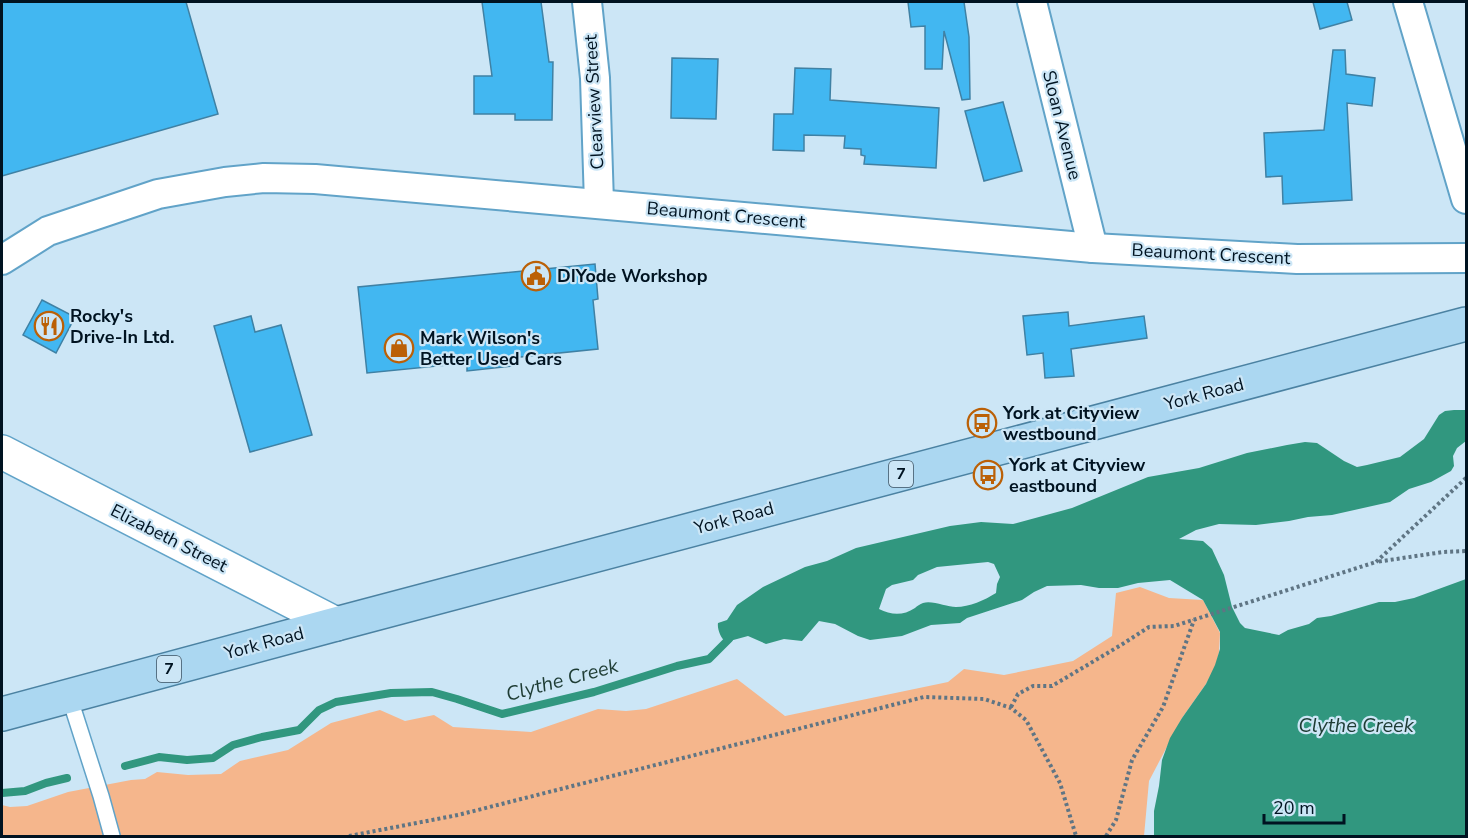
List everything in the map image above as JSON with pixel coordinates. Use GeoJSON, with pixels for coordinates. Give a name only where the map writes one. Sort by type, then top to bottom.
{"type":"FeatureCollection","features":[{"type":"Feature","properties":{"kind":"main road","name":"York Road"},"geometry":{"type":"LineString","coordinates":[[2,714],[1467,324]]}},
{"type":"Feature","properties":{"kind":"street","name":"Clearview Street"},"geometry":{"type":"LineString","coordinates":[[587,2],[595,78],[599,203]]}},
{"type":"Feature","properties":{"kind":"street","name":"Sloan Avenue"},"geometry":{"type":"LineString","coordinates":[[1032,2],[1093,248]]}},
{"type":"Feature","properties":{"kind":"street"},"geometry":{"type":"LineString","coordinates":[[1408,2],[1467,199]]}},
{"type":"Feature","properties":{"kind":"street","name":"Beaumont Crescent"},"geometry":{"type":"LineString","coordinates":[[2,260],[48,231],[158,194],[225,182],[264,178],[315,179],[1093,248],[1297,259],[1467,258]]}},
{"type":"Feature","properties":{"kind":"street","name":"Elizabeth Street"},"geometry":{"type":"LineString","coordinates":[[2,452],[336,624]]}},
{"type":"Feature","properties":{"kind":"lane"},"geometry":{"type":"LineString","coordinates":[[69,696],[112,837]]}},
{"type":"Feature","properties":{"kind":"path"},"geometry":{"type":"LineString","coordinates":[[1376,562],[1467,478]]}},
{"type":"Feature","properties":{"kind":"path"},"geometry":{"type":"LineString","coordinates":[[1011,708],[1018,694],[1033,686],[1052,686],[1149,627],[1174,626],[1376,562],[1443,552],[1467,551]]}},
{"type":"Feature","properties":{"kind":"path"},"geometry":{"type":"LineString","coordinates":[[1106,837],[1116,820],[1132,760],[1163,707],[1195,619]]}},
{"type":"Feature","properties":{"kind":"path"},"geometry":{"type":"LineString","coordinates":[[349,837],[458,815],[924,697],[984,699],[1011,708],[1026,720],[1060,783],[1076,837]]}},
{"type":"Feature","properties":{"kind":"shaded area"},"geometry":{"type":"Polygon","coordinates":[[[1140,587],[1169,598],[1203,600],[1220,633],[1216,665],[1206,684],[1182,718],[1149,781],[1144,836],[2,836],[2,805],[27,806],[68,792],[145,779],[157,772],[188,775],[221,774],[240,761],[288,750],[331,723],[380,710],[405,721],[434,715],[453,727],[531,732],[598,709],[626,711],[646,709],[737,679],[785,716],[948,682],[964,669],[1004,675],[1073,661],[1112,636],[1116,593],[1140,587]]]}},
{"type":"Feature","properties":{"kind":"water","name":"Clythe Creek"},"geometry":{"type":"Polygon","coordinates":[[[1466,410],[1466,441],[1457,448],[1453,456],[1454,466],[1451,471],[1431,482],[1409,489],[1390,502],[1332,515],[1289,521],[1256,525],[1219,524],[1196,530],[1179,539],[1203,541],[1212,549],[1224,575],[1232,607],[1245,628],[1279,635],[1309,624],[1317,618],[1379,602],[1395,602],[1414,598],[1466,579],[1466,836],[1154,836],[1154,811],[1162,760],[1170,738],[1206,684],[1220,649],[1220,632],[1203,600],[1170,580],[1138,583],[1118,588],[1081,585],[1047,586],[1022,600],[967,618],[960,623],[931,625],[902,636],[870,640],[835,624],[819,621],[802,641],[784,639],[766,644],[748,636],[726,642],[719,631],[718,623],[727,620],[737,605],[763,587],[805,567],[827,561],[856,548],[950,526],[981,522],[1013,524],[1072,508],[1148,477],[1199,468],[1247,453],[1305,442],[1317,443],[1357,467],[1367,465],[1400,457],[1424,439],[1439,415],[1445,411],[1466,410]],[[988,562],[937,567],[918,575],[913,580],[892,585],[886,589],[879,609],[897,614],[910,611],[927,602],[956,607],[977,603],[996,593],[1000,577],[994,564],[988,562]]]}},
{"type":"Feature","properties":{"kind":"building"},"geometry":{"type":"Polygon","coordinates":[[[2,2],[186,2],[218,114],[2,176],[2,2]]]}},
{"type":"Feature","properties":{"kind":"building"},"geometry":{"type":"Polygon","coordinates":[[[482,2],[541,2],[549,62],[553,62],[552,120],[515,120],[515,114],[474,114],[474,76],[492,76],[482,2]]]}},
{"type":"Feature","properties":{"kind":"building"},"geometry":{"type":"Polygon","coordinates":[[[908,2],[964,2],[969,37],[970,99],[962,100],[944,31],[942,69],[925,69],[925,26],[911,27],[908,2]]]}},
{"type":"Feature","properties":{"kind":"building"},"geometry":{"type":"Polygon","coordinates":[[[1313,2],[1347,2],[1352,20],[1320,29],[1313,2]]]}},
{"type":"Feature","properties":{"kind":"building"},"geometry":{"type":"Polygon","coordinates":[[[1333,50],[1345,50],[1346,74],[1375,78],[1372,106],[1347,103],[1352,200],[1283,204],[1282,176],[1266,177],[1264,133],[1324,130],[1333,50]]]}},
{"type":"Feature","properties":{"kind":"building"},"geometry":{"type":"Polygon","coordinates":[[[672,58],[718,59],[716,119],[671,118],[672,58]]]}},
{"type":"Feature","properties":{"kind":"building"},"geometry":{"type":"Polygon","coordinates":[[[795,68],[831,69],[830,100],[939,108],[936,168],[864,164],[865,156],[861,155],[861,149],[844,148],[845,136],[804,135],[804,151],[773,150],[774,114],[793,114],[795,68]]]}},
{"type":"Feature","properties":{"kind":"building"},"geometry":{"type":"Polygon","coordinates":[[[1003,102],[1022,171],[984,181],[965,111],[1003,102]]]}},
{"type":"Feature","properties":{"kind":"building"},"geometry":{"type":"Polygon","coordinates":[[[595,264],[598,299],[593,300],[598,349],[511,358],[512,366],[467,371],[467,363],[367,373],[358,287],[595,264]]]}},
{"type":"Feature","properties":{"kind":"building","name":"Rocky's Drive-In Ltd."},"geometry":{"type":"Polygon","coordinates":[[[42,300],[75,317],[56,353],[23,335],[42,300]]]}},
{"type":"Feature","properties":{"kind":"building"},"geometry":{"type":"Polygon","coordinates":[[[1068,312],[1069,326],[1144,316],[1147,338],[1071,349],[1074,376],[1045,378],[1043,353],[1027,355],[1023,316],[1068,312]]]}},
{"type":"Feature","properties":{"kind":"building"},"geometry":{"type":"Polygon","coordinates":[[[251,316],[255,332],[281,325],[312,435],[250,452],[214,326],[251,316]]]}},
{"type":"Feature","properties":{"kind":"waterway","name":"Clythe Creek"},"geometry":{"type":"LineString","coordinates":[[125,766],[159,757],[187,760],[213,758],[233,745],[299,730],[319,710],[336,702],[391,693],[432,692],[502,714],[594,692],[677,666],[709,659],[729,639]]}},
{"type":"Feature","properties":{"kind":"waterway","name":"Clythe Creek"},"geometry":{"type":"LineString","coordinates":[[2,793],[25,791],[67,778]]}},
{"type":"Feature","properties":{"kind":"place","name":"DIYode Workshop"},"geometry":{"type":"Point","coordinates":[536,276]}},
{"type":"Feature","properties":{"kind":"place","name":"Rocky's Drive-In Ltd."},"geometry":{"type":"Point","coordinates":[49,326]}},
{"type":"Feature","properties":{"kind":"place","name":"Mark Wilson's Better Used Cars"},"geometry":{"type":"Point","coordinates":[399,348]}},
{"type":"Feature","properties":{"kind":"place","name":"York at Cityview westbound"},"geometry":{"type":"Point","coordinates":[982,423]}},
{"type":"Feature","properties":{"kind":"place","name":"York at Cityview eastbound"},"geometry":{"type":"Point","coordinates":[988,475]}}]}
